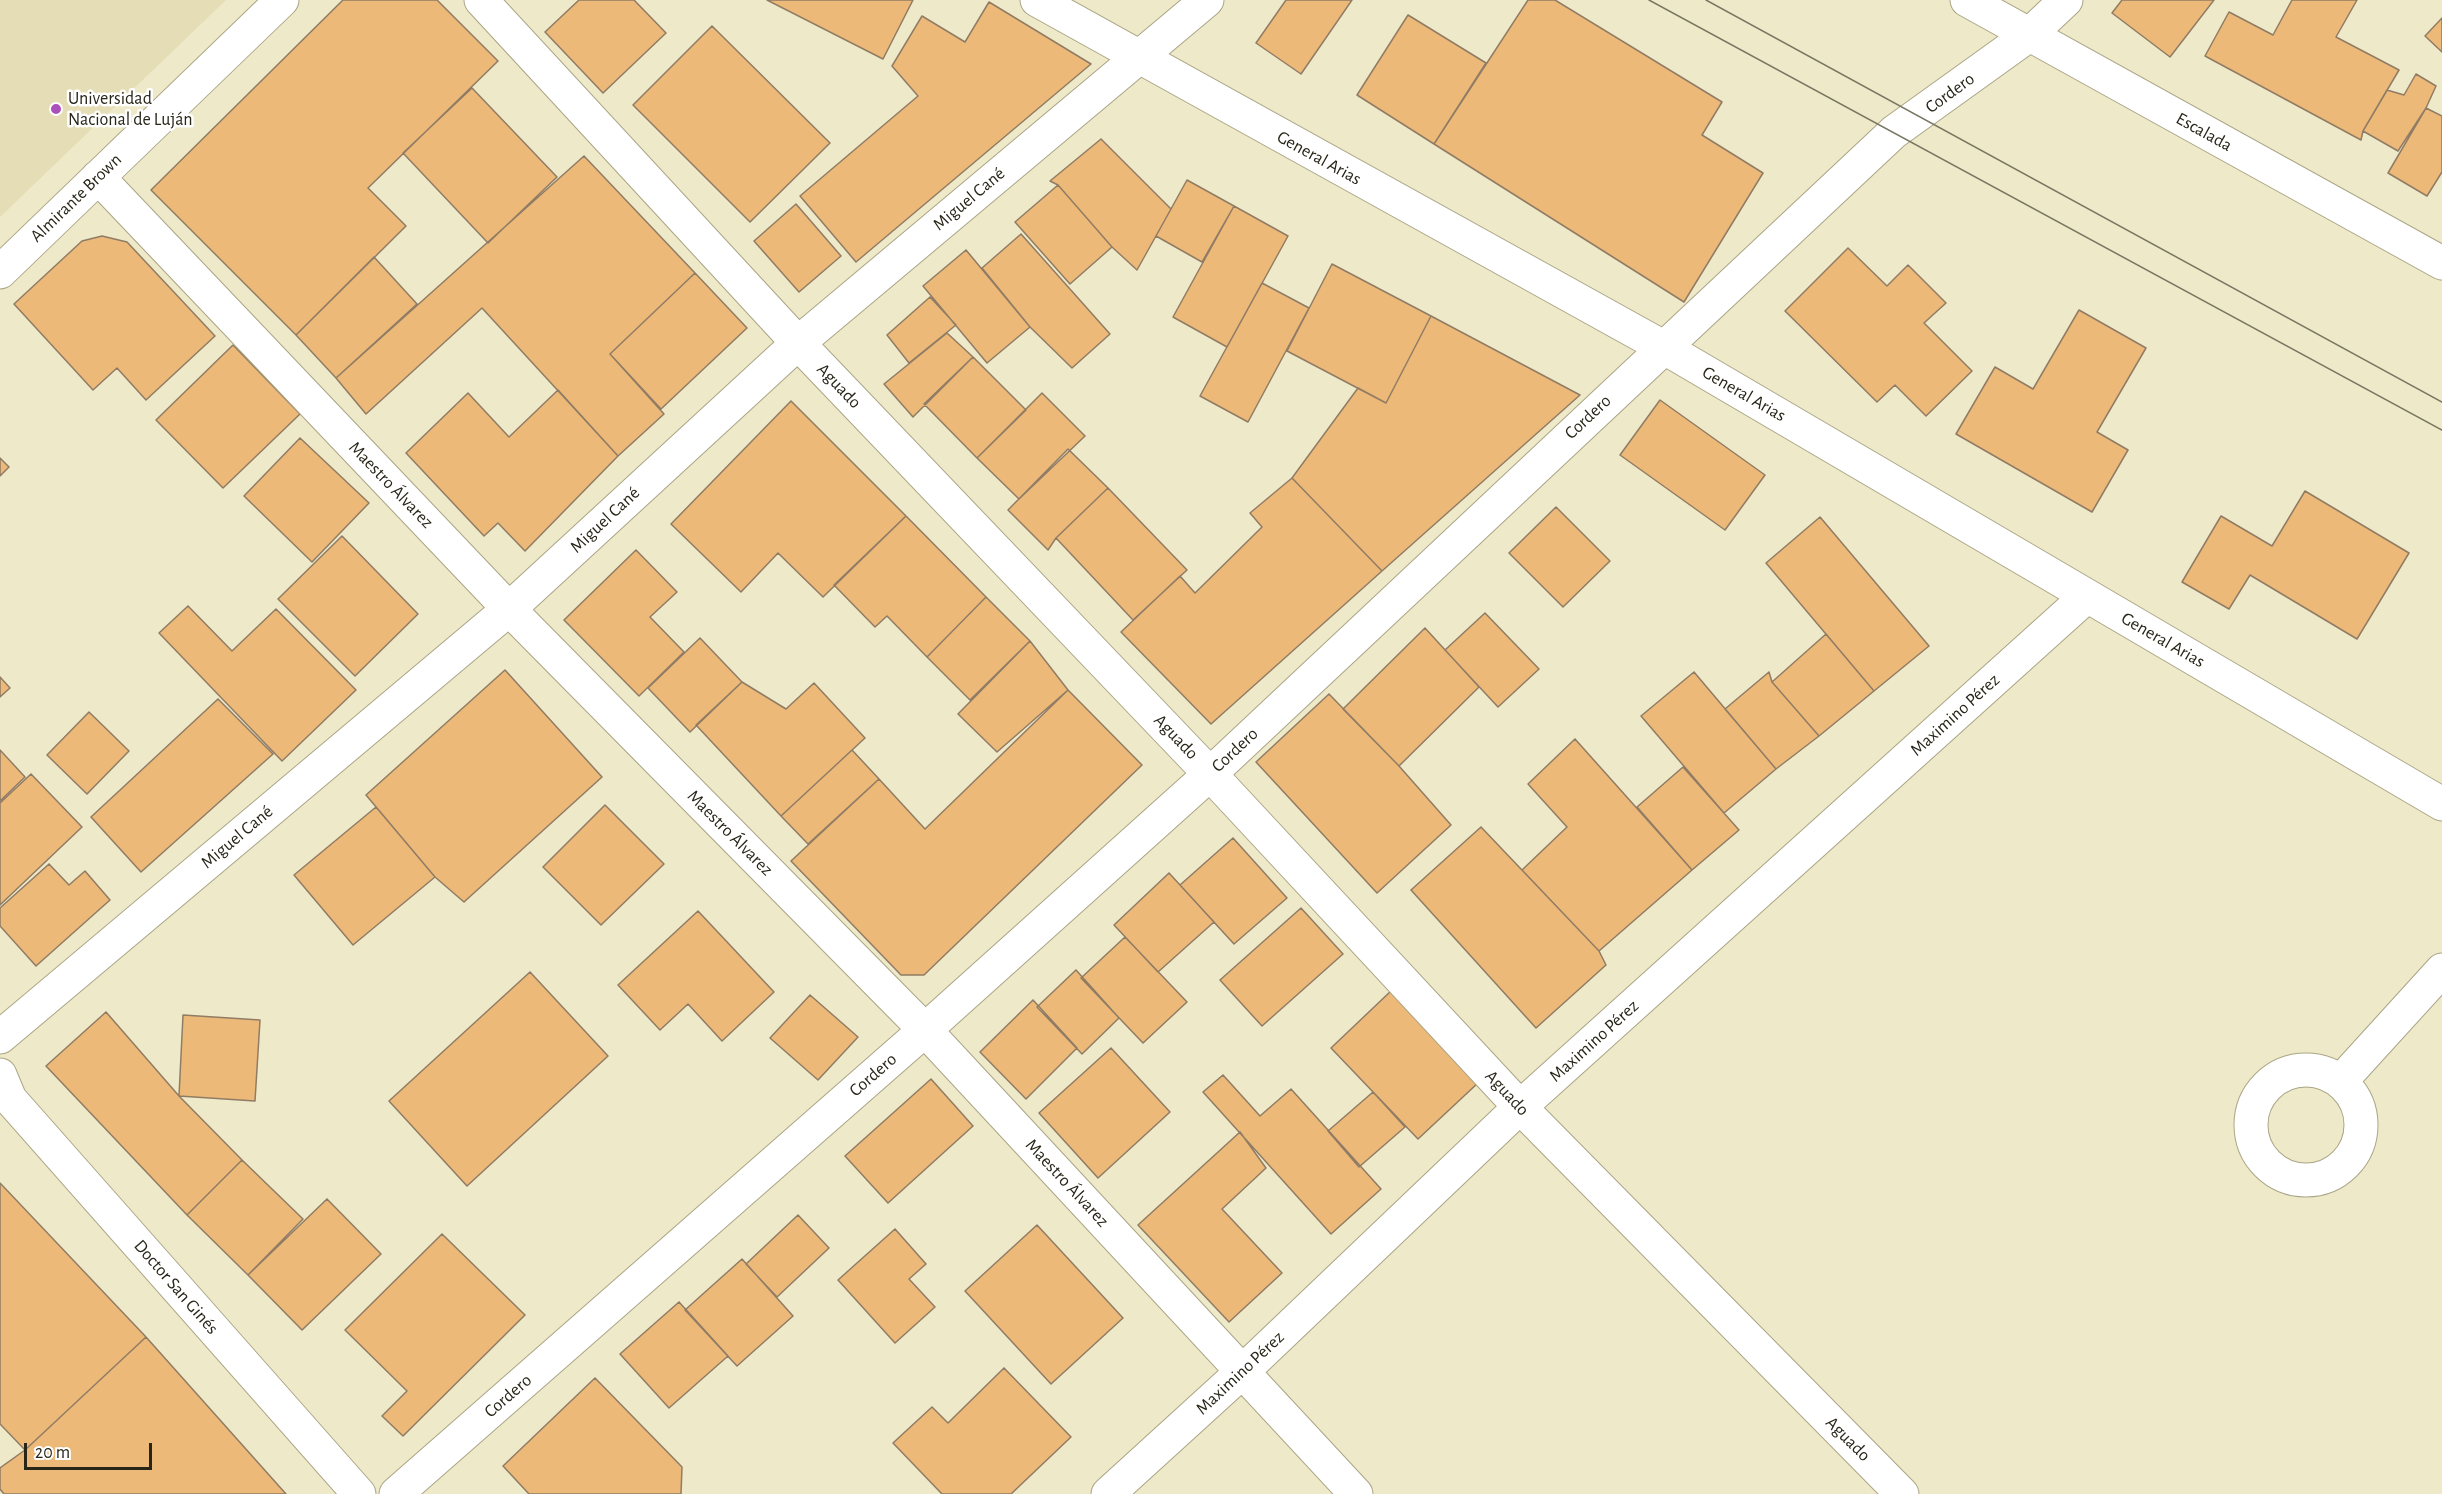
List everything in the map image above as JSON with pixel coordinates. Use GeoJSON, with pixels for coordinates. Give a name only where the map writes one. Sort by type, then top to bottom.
{"type":"FeatureCollection","features":[{"type":"Feature","properties":{"kind":"street","name":"Almirante Brown"},"geometry":{"type":"LineString","coordinates":[[0,272],[282,0]]}},
{"type":"Feature","properties":{"kind":"street","name":"Aguado"},"geometry":{"type":"LineString","coordinates":[[481,0],[798,343],[1210,774],[1520,1107],[1902,1494]]}},
{"type":"Feature","properties":{"kind":"street","name":"General Arias"},"geometry":{"type":"LineString","coordinates":[[1037,0],[1663,347],[2442,804]]}},
{"type":"Feature","properties":{"kind":"street","name":"Miguel Cané"},"geometry":{"type":"LineString","coordinates":[[0,1037],[509,609],[798,343],[1207,0]]}},
{"type":"Feature","properties":{"kind":"street","name":"Escalada"},"geometry":{"type":"LineString","coordinates":[[1967,0],[2442,263]]}},
{"type":"Feature","properties":{"kind":"street","name":"Cordero"},"geometry":{"type":"LineString","coordinates":[[396,1494],[925,1030],[1210,774],[1894,132],[2028,35],[2066,0]]}},
{"type":"Feature","properties":{"kind":"street","name":"Maestro Álvarez"},"geometry":{"type":"LineString","coordinates":[[98,177],[509,609],[925,1030],[1356,1494]]}},
{"type":"Feature","properties":{"kind":"street","name":"Maximino Pérez"},"geometry":{"type":"LineString","coordinates":[[1108,1494],[1243,1371],[1520,1107],[2087,596]]}},
{"type":"Feature","properties":{"kind":"street"},"geometry":{"type":"LineString","coordinates":[[2341,1081],[2442,970]]}},
{"type":"Feature","properties":{"kind":"street","name":"Doctor San Ginés"},"geometry":{"type":"LineString","coordinates":[[0,1075],[10,1099],[359,1494]]}},
{"type":"Feature","properties":{"kind":"shaded area","name":"Universidad Nacional de Luján"},"geometry":{"type":"Polygon","coordinates":[[[0,0],[226,0],[0,217],[0,0]]]}},
{"type":"Feature","properties":{"kind":"building"},"geometry":{"type":"Polygon","coordinates":[[[343,0],[437,0],[498,61],[368,188],[406,226],[296,335],[151,190],[343,0]]]}},
{"type":"Feature","properties":{"kind":"building"},"geometry":{"type":"Polygon","coordinates":[[[579,0],[634,0],[666,33],[603,93],[545,32],[579,0]]]}},
{"type":"Feature","properties":{"kind":"building"},"geometry":{"type":"Polygon","coordinates":[[[767,0],[913,0],[883,59],[767,0]]]}},
{"type":"Feature","properties":{"kind":"building"},"geometry":{"type":"Polygon","coordinates":[[[1286,0],[1352,0],[1301,74],[1256,43],[1286,0]]]}},
{"type":"Feature","properties":{"kind":"building"},"geometry":{"type":"Polygon","coordinates":[[[1528,0],[1555,0],[1722,102],[1702,135],[1763,173],[1684,302],[1434,144],[1528,0]]]}},
{"type":"Feature","properties":{"kind":"building"},"geometry":{"type":"Polygon","coordinates":[[[2122,0],[2214,0],[2170,57],[2112,13],[2122,0]]]}},
{"type":"Feature","properties":{"kind":"building"},"geometry":{"type":"Polygon","coordinates":[[[2292,0],[2357,0],[2336,37],[2399,70],[2363,131],[2361,140],[2205,56],[2229,12],[2273,35],[2292,0]]]}},
{"type":"Feature","properties":{"kind":"building"},"geometry":{"type":"Polygon","coordinates":[[[989,2],[1091,64],[856,262],[800,196],[918,96],[892,66],[922,16],[965,42],[989,2]]]}},
{"type":"Feature","properties":{"kind":"building"},"geometry":{"type":"Polygon","coordinates":[[[1408,15],[1486,63],[1434,144],[1357,95],[1408,15]]]}},
{"type":"Feature","properties":{"kind":"building"},"geometry":{"type":"Polygon","coordinates":[[[2442,18],[2442,52],[2425,36],[2442,18]]]}},
{"type":"Feature","properties":{"kind":"building"},"geometry":{"type":"Polygon","coordinates":[[[712,26],[830,143],[750,222],[633,105],[712,26]]]}},
{"type":"Feature","properties":{"kind":"building"},"geometry":{"type":"Polygon","coordinates":[[[2416,74],[2436,86],[2426,108],[2398,151],[2363,131],[2387,90],[2404,95],[2416,74]]]}},
{"type":"Feature","properties":{"kind":"building"},"geometry":{"type":"Polygon","coordinates":[[[472,88],[557,177],[488,243],[403,153],[472,88]]]}},
{"type":"Feature","properties":{"kind":"building"},"geometry":{"type":"Polygon","coordinates":[[[2426,108],[2442,116],[2442,172],[2427,196],[2388,173],[2426,108]]]}},
{"type":"Feature","properties":{"kind":"building"},"geometry":{"type":"Polygon","coordinates":[[[1101,139],[1171,209],[1137,270],[1112,247],[1058,185],[1050,181],[1101,139]]]}},
{"type":"Feature","properties":{"kind":"building"},"geometry":{"type":"Polygon","coordinates":[[[584,156],[695,273],[610,354],[664,414],[618,456],[482,308],[366,414],[336,378],[584,156]]]}},
{"type":"Feature","properties":{"kind":"building"},"geometry":{"type":"Polygon","coordinates":[[[1187,180],[1234,206],[1202,262],[1156,236],[1187,180]]]}},
{"type":"Feature","properties":{"kind":"building"},"geometry":{"type":"Polygon","coordinates":[[[1058,185],[1112,247],[1070,284],[1015,222],[1058,185]]]}},
{"type":"Feature","properties":{"kind":"building"},"geometry":{"type":"Polygon","coordinates":[[[796,204],[841,256],[799,292],[754,241],[796,204]]]}},
{"type":"Feature","properties":{"kind":"building"},"geometry":{"type":"Polygon","coordinates":[[[1234,206],[1288,236],[1227,347],[1173,317],[1234,206]]]}},
{"type":"Feature","properties":{"kind":"building"},"geometry":{"type":"Polygon","coordinates":[[[1021,234],[1110,334],[1072,368],[1030,327],[982,268],[1021,234]]]}},
{"type":"Feature","properties":{"kind":"building"},"geometry":{"type":"Polygon","coordinates":[[[102,236],[127,242],[215,336],[146,400],[117,368],[93,390],[14,304],[82,241],[102,236]]]}},
{"type":"Feature","properties":{"kind":"building"},"geometry":{"type":"Polygon","coordinates":[[[1848,248],[1887,286],[1908,265],[1946,303],[1924,323],[1972,371],[1926,416],[1895,385],[1877,402],[1785,311],[1848,248]]]}},
{"type":"Feature","properties":{"kind":"building"},"geometry":{"type":"Polygon","coordinates":[[[966,250],[1030,327],[987,363],[923,286],[966,250]]]}},
{"type":"Feature","properties":{"kind":"building"},"geometry":{"type":"Polygon","coordinates":[[[374,257],[417,304],[336,378],[296,335],[374,257]]]}},
{"type":"Feature","properties":{"kind":"building"},"geometry":{"type":"Polygon","coordinates":[[[1332,264],[1431,316],[1386,403],[1287,351],[1332,264]]]}},
{"type":"Feature","properties":{"kind":"building"},"geometry":{"type":"Polygon","coordinates":[[[695,273],[747,328],[661,409],[610,354],[695,273]]]}},
{"type":"Feature","properties":{"kind":"building"},"geometry":{"type":"Polygon","coordinates":[[[1262,283],[1309,308],[1248,422],[1200,396],[1262,283]]]}},
{"type":"Feature","properties":{"kind":"building"},"geometry":{"type":"Polygon","coordinates":[[[930,297],[956,325],[909,363],[887,335],[930,297]]]}},
{"type":"Feature","properties":{"kind":"building"},"geometry":{"type":"Polygon","coordinates":[[[2079,310],[2146,348],[2097,432],[2128,450],[2092,512],[1956,434],[1995,367],[2033,389],[2079,310]]]}},
{"type":"Feature","properties":{"kind":"building"},"geometry":{"type":"Polygon","coordinates":[[[1431,316],[1580,395],[1382,571],[1292,478],[1358,388],[1386,403],[1431,316]]]}},
{"type":"Feature","properties":{"kind":"building"},"geometry":{"type":"Polygon","coordinates":[[[947,333],[973,357],[913,417],[884,384],[947,333]]]}},
{"type":"Feature","properties":{"kind":"building"},"geometry":{"type":"Polygon","coordinates":[[[233,345],[300,414],[223,488],[156,420],[233,345]]]}},
{"type":"Feature","properties":{"kind":"building"},"geometry":{"type":"Polygon","coordinates":[[[973,357],[1026,410],[977,458],[924,404],[973,357]]]}},
{"type":"Feature","properties":{"kind":"building"},"geometry":{"type":"Polygon","coordinates":[[[558,390],[618,456],[525,551],[498,523],[484,536],[406,453],[468,393],[509,437],[558,390]]]}},
{"type":"Feature","properties":{"kind":"building"},"geometry":{"type":"Polygon","coordinates":[[[1042,393],[1085,436],[1019,499],[977,458],[1042,393]]]}},
{"type":"Feature","properties":{"kind":"building"},"geometry":{"type":"Polygon","coordinates":[[[1660,400],[1765,475],[1725,530],[1620,455],[1660,400]]]}},
{"type":"Feature","properties":{"kind":"building"},"geometry":{"type":"Polygon","coordinates":[[[791,401],[906,516],[823,597],[778,553],[741,592],[671,524],[791,401]]]}},
{"type":"Feature","properties":{"kind":"building"},"geometry":{"type":"Polygon","coordinates":[[[300,438],[369,503],[312,562],[244,496],[300,438]]]}},
{"type":"Feature","properties":{"kind":"building"},"geometry":{"type":"Polygon","coordinates":[[[1068,449],[1108,488],[1056,538],[1048,550],[1008,510],[1068,449]]]}},
{"type":"Feature","properties":{"kind":"building"},"geometry":{"type":"Polygon","coordinates":[[[0,458],[9,467],[0,476],[0,458]]]}},
{"type":"Feature","properties":{"kind":"building"},"geometry":{"type":"Polygon","coordinates":[[[1292,478],[1382,571],[1211,724],[1121,632],[1180,576],[1195,593],[1262,527],[1250,513],[1292,478]]]}},
{"type":"Feature","properties":{"kind":"building"},"geometry":{"type":"Polygon","coordinates":[[[1108,488],[1187,570],[1133,620],[1056,538],[1108,488]]]}},
{"type":"Feature","properties":{"kind":"building"},"geometry":{"type":"Polygon","coordinates":[[[2305,491],[2409,553],[2357,639],[2250,575],[2229,609],[2182,582],[2221,516],[2272,546],[2305,491]]]}},
{"type":"Feature","properties":{"kind":"building"},"geometry":{"type":"Polygon","coordinates":[[[1556,507],[1610,561],[1563,607],[1509,553],[1556,507]]]}},
{"type":"Feature","properties":{"kind":"building"},"geometry":{"type":"Polygon","coordinates":[[[906,516],[986,597],[927,657],[887,616],[875,627],[834,585],[906,516]]]}},
{"type":"Feature","properties":{"kind":"building"},"geometry":{"type":"Polygon","coordinates":[[[1820,517],[1929,646],[1874,691],[1766,563],[1820,517]]]}},
{"type":"Feature","properties":{"kind":"building"},"geometry":{"type":"Polygon","coordinates":[[[342,536],[418,614],[355,676],[278,599],[342,536]]]}},
{"type":"Feature","properties":{"kind":"building"},"geometry":{"type":"Polygon","coordinates":[[[636,550],[677,592],[650,617],[684,652],[639,696],[564,620],[636,550]]]}},
{"type":"Feature","properties":{"kind":"building"},"geometry":{"type":"Polygon","coordinates":[[[986,597],[1030,641],[970,700],[927,657],[986,597]]]}},
{"type":"Feature","properties":{"kind":"building"},"geometry":{"type":"Polygon","coordinates":[[[188,606],[232,651],[276,609],[356,690],[282,761],[159,633],[188,606]]]}},
{"type":"Feature","properties":{"kind":"building"},"geometry":{"type":"Polygon","coordinates":[[[1485,613],[1539,669],[1498,707],[1445,650],[1485,613]]]}},
{"type":"Feature","properties":{"kind":"building"},"geometry":{"type":"Polygon","coordinates":[[[1425,628],[1479,687],[1399,766],[1343,709],[1425,628]]]}},
{"type":"Feature","properties":{"kind":"building"},"geometry":{"type":"Polygon","coordinates":[[[1826,634],[1874,691],[1819,736],[1772,682],[1826,634]]]}},
{"type":"Feature","properties":{"kind":"building"},"geometry":{"type":"Polygon","coordinates":[[[700,638],[742,682],[690,732],[648,688],[700,638]]]}},
{"type":"Feature","properties":{"kind":"building"},"geometry":{"type":"Polygon","coordinates":[[[1030,641],[1068,690],[997,752],[958,714],[1030,641]]]}},
{"type":"Feature","properties":{"kind":"building"},"geometry":{"type":"Polygon","coordinates":[[[505,670],[602,777],[464,902],[435,877],[366,795],[505,670]]]}},
{"type":"Feature","properties":{"kind":"building"},"geometry":{"type":"Polygon","coordinates":[[[1694,672],[1776,769],[1724,813],[1641,716],[1694,672]]]}},
{"type":"Feature","properties":{"kind":"building"},"geometry":{"type":"Polygon","coordinates":[[[1769,672],[1772,682],[1819,736],[1776,769],[1725,709],[1769,672]]]}},
{"type":"Feature","properties":{"kind":"building"},"geometry":{"type":"Polygon","coordinates":[[[0,677],[10,688],[0,697],[0,677]]]}},
{"type":"Feature","properties":{"kind":"building"},"geometry":{"type":"Polygon","coordinates":[[[742,682],[786,709],[814,683],[865,738],[781,816],[696,725],[742,682]]]}},
{"type":"Feature","properties":{"kind":"building"},"geometry":{"type":"Polygon","coordinates":[[[1068,690],[1142,765],[924,975],[901,975],[791,861],[879,779],[925,829],[1068,690]]]}},
{"type":"Feature","properties":{"kind":"building"},"geometry":{"type":"Polygon","coordinates":[[[1329,694],[1399,766],[1451,825],[1377,893],[1256,762],[1329,694]]]}},
{"type":"Feature","properties":{"kind":"building"},"geometry":{"type":"Polygon","coordinates":[[[218,699],[273,754],[141,872],[91,817],[218,699]]]}},
{"type":"Feature","properties":{"kind":"building"},"geometry":{"type":"Polygon","coordinates":[[[89,712],[129,751],[87,794],[47,755],[89,712]]]}},
{"type":"Feature","properties":{"kind":"building"},"geometry":{"type":"Polygon","coordinates":[[[1575,739],[1692,870],[1599,951],[1522,870],[1567,827],[1528,784],[1575,739]]]}},
{"type":"Feature","properties":{"kind":"building"},"geometry":{"type":"Polygon","coordinates":[[[0,750],[25,777],[0,801],[0,750]]]}},
{"type":"Feature","properties":{"kind":"building"},"geometry":{"type":"Polygon","coordinates":[[[852,750],[879,779],[808,844],[781,816],[852,750]]]}},
{"type":"Feature","properties":{"kind":"building"},"geometry":{"type":"Polygon","coordinates":[[[1683,767],[1739,830],[1692,870],[1637,807],[1683,767]]]}},
{"type":"Feature","properties":{"kind":"building"},"geometry":{"type":"Polygon","coordinates":[[[31,774],[82,827],[0,905],[0,803],[31,774]]]}},
{"type":"Feature","properties":{"kind":"building"},"geometry":{"type":"Polygon","coordinates":[[[605,805],[664,864],[601,925],[543,867],[605,805]]]}},
{"type":"Feature","properties":{"kind":"building"},"geometry":{"type":"Polygon","coordinates":[[[376,807],[435,877],[353,945],[294,875],[376,807]]]}},
{"type":"Feature","properties":{"kind":"building"},"geometry":{"type":"Polygon","coordinates":[[[1481,827],[1599,951],[1606,965],[1536,1028],[1411,890],[1481,827]]]}},
{"type":"Feature","properties":{"kind":"building"},"geometry":{"type":"Polygon","coordinates":[[[1233,838],[1287,898],[1234,944],[1180,885],[1233,838]]]}},
{"type":"Feature","properties":{"kind":"building"},"geometry":{"type":"Polygon","coordinates":[[[49,864],[69,885],[85,871],[110,900],[36,966],[0,926],[0,908],[49,864]]]}},
{"type":"Feature","properties":{"kind":"building"},"geometry":{"type":"Polygon","coordinates":[[[1169,873],[1214,922],[1158,972],[1114,925],[1169,873]]]}},
{"type":"Feature","properties":{"kind":"building"},"geometry":{"type":"Polygon","coordinates":[[[1301,908],[1343,954],[1262,1026],[1220,980],[1301,908]]]}},
{"type":"Feature","properties":{"kind":"building"},"geometry":{"type":"Polygon","coordinates":[[[698,911],[774,992],[722,1041],[688,1004],[660,1030],[618,985],[698,911]]]}},
{"type":"Feature","properties":{"kind":"building"},"geometry":{"type":"Polygon","coordinates":[[[1125,937],[1187,1002],[1143,1043],[1081,978],[1125,937]]]}},
{"type":"Feature","properties":{"kind":"building"},"geometry":{"type":"Polygon","coordinates":[[[1076,970],[1119,1018],[1082,1054],[1037,1007],[1076,970]]]}},
{"type":"Feature","properties":{"kind":"building"},"geometry":{"type":"Polygon","coordinates":[[[530,972],[608,1056],[467,1186],[389,1101],[530,972]]]}},
{"type":"Feature","properties":{"kind":"building"},"geometry":{"type":"Polygon","coordinates":[[[1392,990],[1479,1082],[1418,1139],[1331,1048],[1392,990]]]}},
{"type":"Feature","properties":{"kind":"building"},"geometry":{"type":"Polygon","coordinates":[[[810,995],[858,1037],[818,1080],[770,1038],[810,995]]]}},
{"type":"Feature","properties":{"kind":"building"},"geometry":{"type":"Polygon","coordinates":[[[1033,1000],[1077,1048],[1026,1099],[980,1052],[1033,1000]]]}},
{"type":"Feature","properties":{"kind":"building"},"geometry":{"type":"Polygon","coordinates":[[[106,1012],[179,1096],[242,1160],[187,1215],[46,1066],[106,1012]]]}},
{"type":"Feature","properties":{"kind":"building"},"geometry":{"type":"Polygon","coordinates":[[[183,1015],[260,1020],[255,1101],[179,1096],[183,1015]]]}},
{"type":"Feature","properties":{"kind":"building"},"geometry":{"type":"Polygon","coordinates":[[[1111,1048],[1170,1112],[1098,1178],[1039,1113],[1111,1048]]]}},
{"type":"Feature","properties":{"kind":"building"},"geometry":{"type":"Polygon","coordinates":[[[1223,1075],[1260,1116],[1291,1089],[1381,1189],[1331,1234],[1203,1092],[1223,1075]]]}},
{"type":"Feature","properties":{"kind":"building"},"geometry":{"type":"Polygon","coordinates":[[[931,1079],[973,1126],[888,1203],[845,1156],[931,1079]]]}},
{"type":"Feature","properties":{"kind":"building"},"geometry":{"type":"Polygon","coordinates":[[[1373,1092],[1405,1127],[1359,1167],[1328,1131],[1373,1092]]]}},
{"type":"Feature","properties":{"kind":"building"},"geometry":{"type":"Polygon","coordinates":[[[1240,1132],[1266,1168],[1222,1209],[1282,1273],[1229,1322],[1138,1225],[1240,1132]]]}},
{"type":"Feature","properties":{"kind":"building"},"geometry":{"type":"Polygon","coordinates":[[[242,1160],[303,1219],[248,1275],[187,1215],[242,1160]]]}},
{"type":"Feature","properties":{"kind":"building"},"geometry":{"type":"Polygon","coordinates":[[[0,1183],[146,1337],[25,1450],[0,1424],[0,1183]]]}},
{"type":"Feature","properties":{"kind":"building"},"geometry":{"type":"Polygon","coordinates":[[[327,1199],[381,1254],[302,1330],[248,1275],[327,1199]]]}},
{"type":"Feature","properties":{"kind":"building"},"geometry":{"type":"Polygon","coordinates":[[[798,1215],[829,1248],[777,1297],[746,1264],[798,1215]]]}},
{"type":"Feature","properties":{"kind":"building"},"geometry":{"type":"Polygon","coordinates":[[[1037,1225],[1123,1318],[1051,1384],[965,1291],[1037,1225]]]}},
{"type":"Feature","properties":{"kind":"building"},"geometry":{"type":"Polygon","coordinates":[[[895,1229],[926,1264],[909,1279],[935,1307],[895,1343],[838,1280],[895,1229]]]}},
{"type":"Feature","properties":{"kind":"building"},"geometry":{"type":"Polygon","coordinates":[[[442,1234],[525,1315],[403,1436],[382,1416],[407,1391],[345,1330],[442,1234]]]}},
{"type":"Feature","properties":{"kind":"building"},"geometry":{"type":"Polygon","coordinates":[[[742,1259],[793,1316],[737,1366],[685,1310],[742,1259]]]}},
{"type":"Feature","properties":{"kind":"building"},"geometry":{"type":"Polygon","coordinates":[[[679,1302],[728,1356],[669,1408],[620,1354],[679,1302]]]}},
{"type":"Feature","properties":{"kind":"building"},"geometry":{"type":"Polygon","coordinates":[[[146,1337],[286,1494],[4,1494],[0,1489],[0,1468],[25,1450],[146,1337]]]}},
{"type":"Feature","properties":{"kind":"building"},"geometry":{"type":"Polygon","coordinates":[[[1004,1368],[1071,1437],[1011,1494],[942,1494],[893,1443],[932,1407],[948,1423],[1004,1368]]]}},
{"type":"Feature","properties":{"kind":"building"},"geometry":{"type":"Polygon","coordinates":[[[595,1378],[682,1467],[681,1494],[529,1494],[503,1466],[595,1378]]]}},
{"type":"Feature","properties":{"kind":"tram line"},"geometry":{"type":"LineString","coordinates":[[1649,0],[2442,430]]}},
{"type":"Feature","properties":{"kind":"tram line"},"geometry":{"type":"LineString","coordinates":[[1706,0],[2442,402]]}},
{"type":"Feature","properties":{"kind":"place","name":"Universidad Nacional de Luján"},"geometry":{"type":"Point","coordinates":[56,109]}}]}
